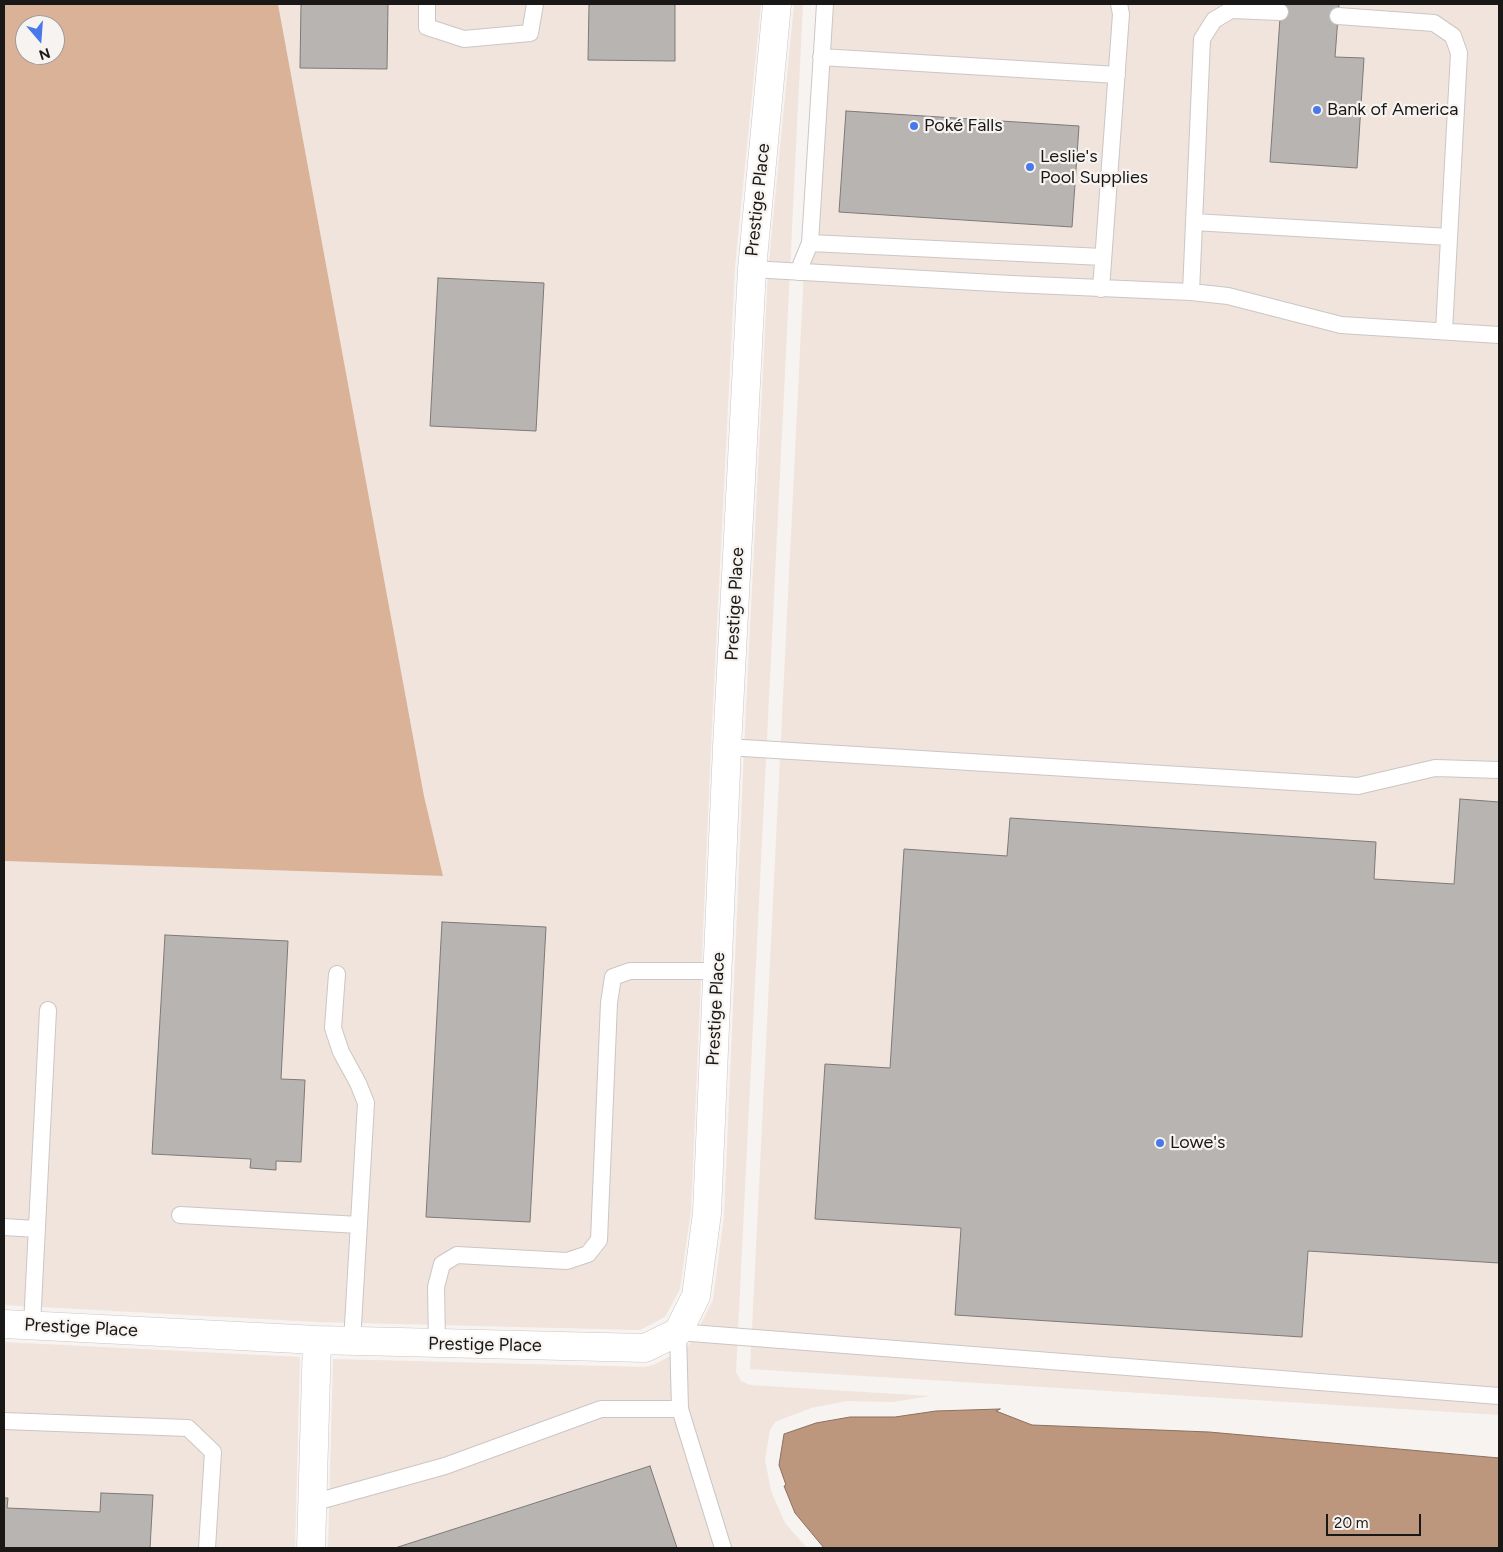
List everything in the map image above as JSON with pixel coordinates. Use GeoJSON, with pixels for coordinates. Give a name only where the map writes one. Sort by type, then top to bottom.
{"type":"FeatureCollection","features":[{"type":"Feature","properties":{"kind":"street","name":"Prestige Place"},"geometry":{"type":"LineString","coordinates":[[4,1324],[352,1342],[645,1348],[678,1332],[696,1296],[707,1214],[727,747],[752,269],[777,4]]}},
{"type":"Feature","properties":{"kind":"street"},"geometry":{"type":"LineString","coordinates":[[311,1548],[317,1340]]}},
{"type":"Feature","properties":{"kind":"lane"},"geometry":{"type":"LineString","coordinates":[[427,4],[427,28],[464,39],[530,33],[535,4]]}},
{"type":"Feature","properties":{"kind":"lane"},"geometry":{"type":"LineString","coordinates":[[798,272],[810,243],[825,4]]}},
{"type":"Feature","properties":{"kind":"lane"},"geometry":{"type":"LineString","coordinates":[[1102,289],[1121,14],[1119,4]]}},
{"type":"Feature","properties":{"kind":"lane"},"geometry":{"type":"LineString","coordinates":[[1191,292],[1202,39],[1214,20],[1231,10],[1280,12]]}},
{"type":"Feature","properties":{"kind":"lane"},"geometry":{"type":"LineString","coordinates":[[1338,16],[1434,23],[1453,36],[1459,53],[1444,332]]}},
{"type":"Feature","properties":{"kind":"lane"},"geometry":{"type":"LineString","coordinates":[[821,57],[1117,75]]}},
{"type":"Feature","properties":{"kind":"lane"},"geometry":{"type":"LineString","coordinates":[[1194,222],[1450,237]]}},
{"type":"Feature","properties":{"kind":"lane"},"geometry":{"type":"LineString","coordinates":[[810,243],[1103,257]]}},
{"type":"Feature","properties":{"kind":"lane"},"geometry":{"type":"LineString","coordinates":[[752,269],[1102,289],[1191,292],[1228,296],[1341,325],[1499,335]]}},
{"type":"Feature","properties":{"kind":"lane"},"geometry":{"type":"LineString","coordinates":[[727,747],[1358,786],[1435,768],[1499,770]]}},
{"type":"Feature","properties":{"kind":"lane"},"geometry":{"type":"LineString","coordinates":[[437,1343],[436,1287],[442,1264],[457,1255],[567,1261],[588,1254],[599,1240],[609,1003],[613,977],[630,971],[718,971]]}},
{"type":"Feature","properties":{"kind":"lane"},"geometry":{"type":"LineString","coordinates":[[337,974],[333,1028],[341,1052],[366,1102],[352,1342]]}},
{"type":"Feature","properties":{"kind":"lane"},"geometry":{"type":"LineString","coordinates":[[32,1325],[48,1010]]}},
{"type":"Feature","properties":{"kind":"lane"},"geometry":{"type":"LineString","coordinates":[[180,1214],[359,1225]]}},
{"type":"Feature","properties":{"kind":"lane"},"geometry":{"type":"LineString","coordinates":[[4,1227],[36,1229]]}},
{"type":"Feature","properties":{"kind":"lane"},"geometry":{"type":"LineString","coordinates":[[723,1548],[680,1409],[678,1332],[1499,1396]]}},
{"type":"Feature","properties":{"kind":"lane"},"geometry":{"type":"LineString","coordinates":[[312,1503],[445,1466],[601,1409],[680,1409]]}},
{"type":"Feature","properties":{"kind":"lane"},"geometry":{"type":"LineString","coordinates":[[4,1421],[188,1428],[213,1452],[207,1548]]}},
{"type":"Feature","properties":{"kind":"shaded area"},"geometry":{"type":"Polygon","coordinates":[[[4,4],[278,4],[424,796],[443,876],[4,861],[4,4]]]}},
{"type":"Feature","properties":{"kind":"shaded area"},"geometry":{"type":"Polygon","coordinates":[[[278,4],[761,4],[735,267],[711,745],[691,1210],[680,1289],[665,1317],[640,1330],[317,1322],[4,1305],[4,861],[443,876],[424,796],[278,4]]]}},
{"type":"Feature","properties":{"kind":"shaded area"},"geometry":{"type":"Polygon","coordinates":[[[794,4],[803,4],[736,1372],[741,1381],[750,1385],[930,1396],[893,1402],[847,1401],[811,1408],[775,1422],[770,1430],[765,1460],[771,1491],[785,1523],[807,1548],[328,1548],[333,1359],[646,1367],[686,1348],[692,1341],[713,1300],[724,1216],[744,749],[768,271],[794,4]]]}},
{"type":"Feature","properties":{"kind":"shaded area"},"geometry":{"type":"Polygon","coordinates":[[[817,4],[1499,4],[1499,1415],[750,1369],[817,4]]]}},
{"type":"Feature","properties":{"kind":"shaded area"},"geometry":{"type":"Polygon","coordinates":[[[4,1342],[300,1357],[295,1548],[4,1548],[4,1342]]]}},
{"type":"Feature","properties":{"kind":"shaded area"},"geometry":{"type":"Polygon","coordinates":[[[1000,1409],[996,1411],[1032,1425],[1209,1432],[1499,1458],[1499,1548],[824,1548],[795,1513],[784,1486],[786,1485],[779,1465],[784,1434],[816,1423],[850,1417],[895,1417],[936,1411],[1000,1409]]]}},
{"type":"Feature","properties":{"kind":"building"},"geometry":{"type":"Polygon","coordinates":[[[301,4],[388,4],[387,69],[300,68],[301,4]]]}},
{"type":"Feature","properties":{"kind":"building"},"geometry":{"type":"Polygon","coordinates":[[[589,4],[675,4],[675,61],[588,60],[589,4]]]}},
{"type":"Feature","properties":{"kind":"building","name":"Bank of America"},"geometry":{"type":"Polygon","coordinates":[[[1281,4],[1339,4],[1335,57],[1364,58],[1357,168],[1270,162],[1281,4]]]}},
{"type":"Feature","properties":{"kind":"building"},"geometry":{"type":"Polygon","coordinates":[[[846,111],[1079,126],[1072,227],[839,212],[846,111]]]}},
{"type":"Feature","properties":{"kind":"building"},"geometry":{"type":"Polygon","coordinates":[[[438,278],[544,283],[536,431],[430,426],[438,278]]]}},
{"type":"Feature","properties":{"kind":"building","name":"Lowe's"},"geometry":{"type":"Polygon","coordinates":[[[1460,799],[1499,802],[1499,1263],[1308,1251],[1302,1337],[955,1315],[961,1228],[815,1219],[825,1064],[890,1068],[904,849],[1007,856],[1010,818],[1376,842],[1374,879],[1454,884],[1460,799]]]}},
{"type":"Feature","properties":{"kind":"building"},"geometry":{"type":"Polygon","coordinates":[[[442,922],[546,927],[530,1222],[426,1217],[442,922]]]}},
{"type":"Feature","properties":{"kind":"building"},"geometry":{"type":"Polygon","coordinates":[[[165,935],[288,941],[281,1079],[305,1080],[301,1162],[276,1161],[276,1170],[250,1168],[251,1159],[152,1154],[165,935]]]}},
{"type":"Feature","properties":{"kind":"building"},"geometry":{"type":"Polygon","coordinates":[[[650,1466],[677,1548],[395,1548],[650,1466]]]}},
{"type":"Feature","properties":{"kind":"building"},"geometry":{"type":"Polygon","coordinates":[[[101,1493],[153,1495],[150,1548],[4,1548],[4,1498],[8,1498],[7,1508],[100,1512],[101,1493]]]}},
{"type":"Feature","properties":{"kind":"place","name":"Bank of America"},"geometry":{"type":"Point","coordinates":[1317,110]}},
{"type":"Feature","properties":{"kind":"place","name":"Poké Falls"},"geometry":{"type":"Point","coordinates":[914,126]}},
{"type":"Feature","properties":{"kind":"place","name":"Leslie's Pool Supplies"},"geometry":{"type":"Point","coordinates":[1030,167]}},
{"type":"Feature","properties":{"kind":"place","name":"Lowe's"},"geometry":{"type":"Point","coordinates":[1160,1143]}}]}
